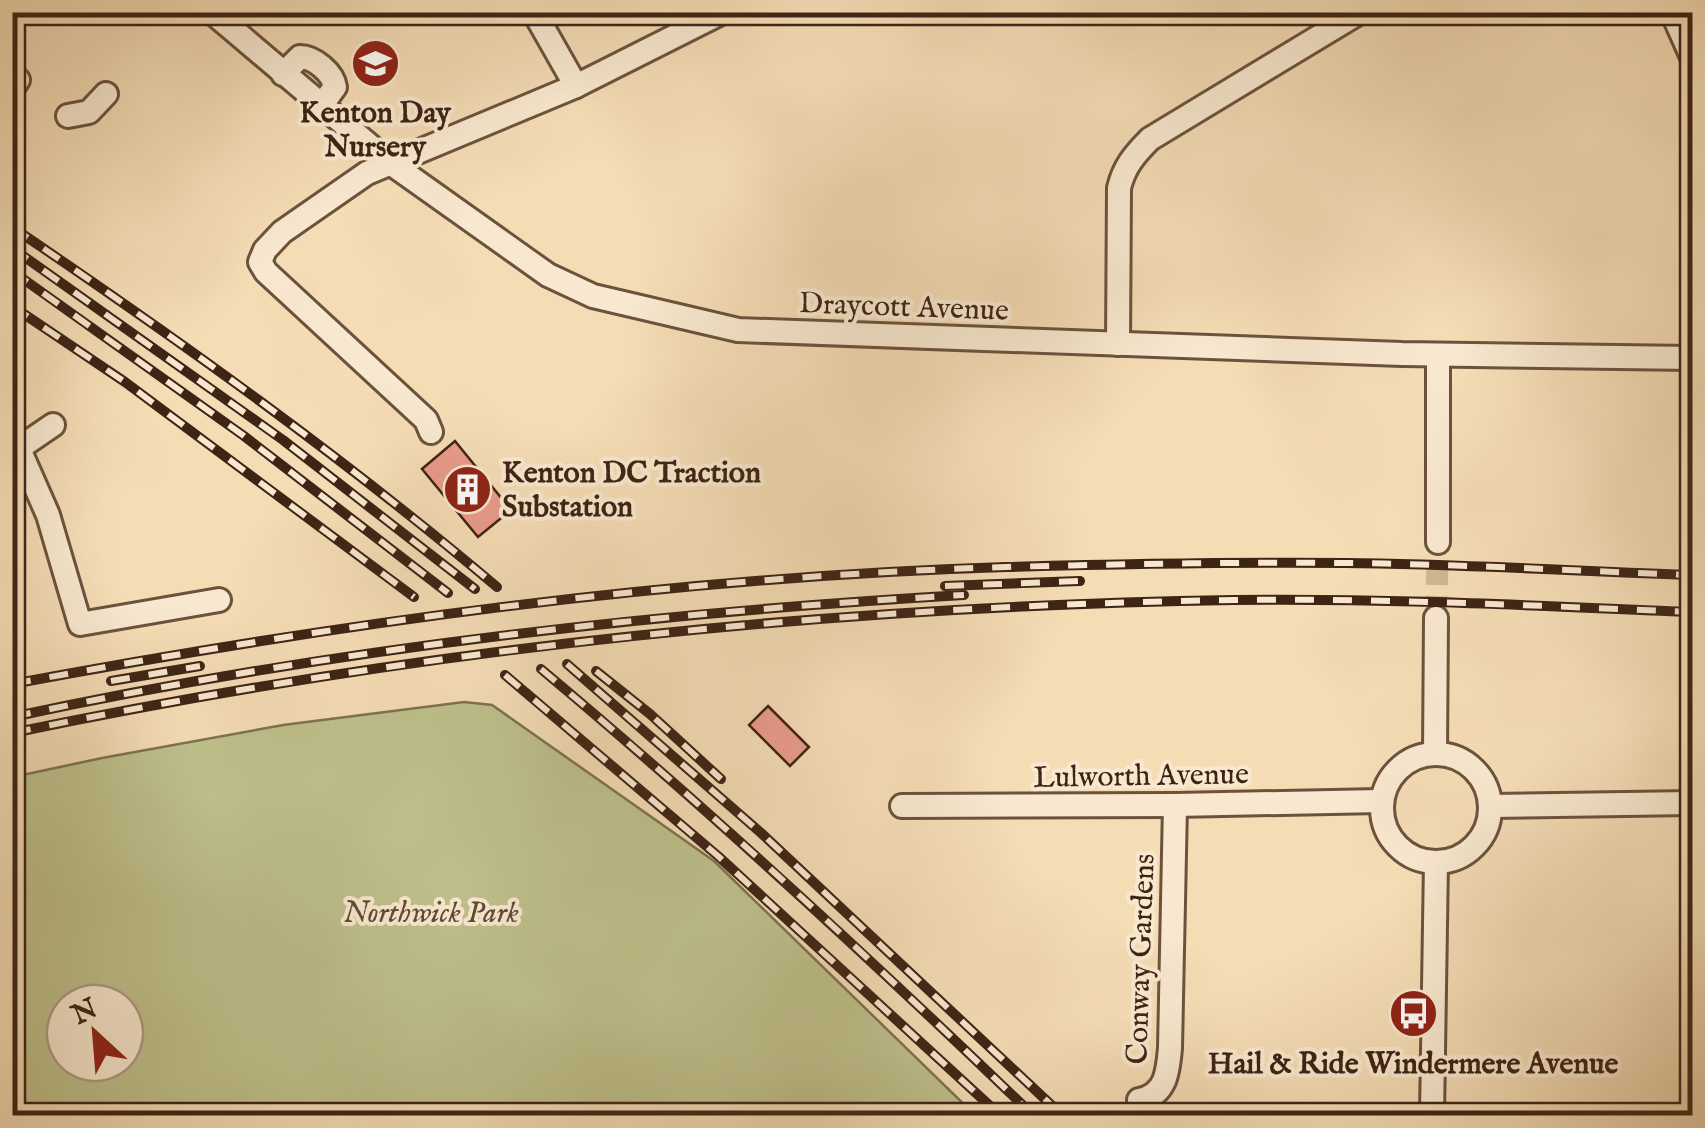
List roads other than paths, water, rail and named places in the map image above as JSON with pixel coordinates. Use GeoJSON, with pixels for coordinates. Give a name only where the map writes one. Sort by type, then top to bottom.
{"type":"FeatureCollection","features":[{"type":"Feature","properties":{"kind":"street","name":"Draycott Avenue"},"geometry":{"type":"LineString","coordinates":[[212,12],[389,162],[548,275],[593,296],[738,330],[1438,354],[1692,358]]}},
{"type":"Feature","properties":{"kind":"street"},"geometry":{"type":"LineString","coordinates":[[534,12],[576,86]]}},
{"type":"Feature","properties":{"kind":"street"},"geometry":{"type":"LineString","coordinates":[[431,432],[426,420],[266,272],[260,262],[265,250],[282,232],[367,173],[576,86],[722,12]]}},
{"type":"Feature","properties":{"kind":"street"},"geometry":{"type":"LineString","coordinates":[[1118,344],[1118,188],[1124,170],[1150,140],[1360,12]]}},
{"type":"Feature","properties":{"kind":"street"},"geometry":{"type":"LineString","coordinates":[[1672,12],[1692,57]]}},
{"type":"Feature","properties":{"kind":"street"},"geometry":{"type":"LineString","coordinates":[[68,116],[89,112],[106,94]]}},
{"type":"Feature","properties":{"kind":"street"},"geometry":{"type":"LineString","coordinates":[[1438,354],[1438,542]]}},
{"type":"Feature","properties":{"kind":"street"},"geometry":{"type":"LineString","coordinates":[[53,425],[16,451],[48,514],[80,624],[219,600]]}},
{"type":"Feature","properties":{"kind":"street"},"geometry":{"type":"LineString","coordinates":[[1435,753],[1436,618]]}},
{"type":"Feature","properties":{"kind":"street"},"geometry":{"type":"LineString","coordinates":[[1435,753],[1454,756],[1470,765],[1483,780],[1490,806],[1488,824],[1479,841],[1464,854],[1447,861],[1417,859],[1400,850],[1388,835],[1381,802],[1395,771],[1410,759],[1435,753]]}},
{"type":"Feature","properties":{"kind":"street","name":"Lulworth Avenue"},"geometry":{"type":"LineString","coordinates":[[902,806],[1381,802]]}},
{"type":"Feature","properties":{"kind":"street"},"geometry":{"type":"LineString","coordinates":[[1490,806],[1692,803]]}},
{"type":"Feature","properties":{"kind":"street","name":"Conway Gardens"},"geometry":{"type":"LineString","coordinates":[[1139,1100],[1151,1098],[1168,1079],[1175,805]]}},
{"type":"Feature","properties":{"kind":"street"},"geometry":{"type":"LineString","coordinates":[[1432,1116],[1436,862]]}},
{"type":"Feature","properties":{"kind":"tunnel"},"geometry":{"type":"LineString","coordinates":[[1436,618],[1438,542]]}},
{"type":"Feature","properties":{"kind":"railway"},"geometry":{"type":"LineString","coordinates":[[12,227],[259,401],[497,587]]}},
{"type":"Feature","properties":{"kind":"railway"},"geometry":{"type":"LineString","coordinates":[[12,248],[283,440],[475,589]]}},
{"type":"Feature","properties":{"kind":"railway"},"geometry":{"type":"LineString","coordinates":[[12,271],[244,436],[448,593]]}},
{"type":"Feature","properties":{"kind":"railway"},"geometry":{"type":"LineString","coordinates":[[12,306],[125,382],[414,597]]}},
{"type":"Feature","properties":{"kind":"railway"},"geometry":{"type":"LineString","coordinates":[[12,684],[259,641],[507,606],[881,572],[1303,563],[1692,575]]}},
{"type":"Feature","properties":{"kind":"railway"},"geometry":{"type":"LineString","coordinates":[[945,586],[1080,581]]}},
{"type":"Feature","properties":{"kind":"railway"},"geometry":{"type":"LineString","coordinates":[[12,717],[248,672],[486,638],[725,612],[964,595]]}},
{"type":"Feature","properties":{"kind":"railway"},"geometry":{"type":"LineString","coordinates":[[12,733],[314,678],[467,656],[774,623],[1081,604],[1234,600],[1692,612]]}},
{"type":"Feature","properties":{"kind":"railway"},"geometry":{"type":"LineString","coordinates":[[567,664],[760,832],[1063,1116]]}},
{"type":"Feature","properties":{"kind":"railway"},"geometry":{"type":"LineString","coordinates":[[111,681],[200,666]]}},
{"type":"Feature","properties":{"kind":"railway"},"geometry":{"type":"LineString","coordinates":[[541,669],[791,888],[1034,1116]]}},
{"type":"Feature","properties":{"kind":"railway"},"geometry":{"type":"LineString","coordinates":[[596,671],[721,779]]}},
{"type":"Feature","properties":{"kind":"railway"},"geometry":{"type":"LineString","coordinates":[[505,675],[718,856],[1001,1116]]}},
{"type":"Feature","properties":{"kind":"place","name":"Kenton Day Nursery"},"geometry":{"type":"Point","coordinates":[375,63]}},
{"type":"Feature","properties":{"kind":"place","name":"Kenton DC Traction Substation"},"geometry":{"type":"Point","coordinates":[467,489]}},
{"type":"Feature","properties":{"kind":"place","name":"Hail & Ride Windermere Avenue"},"geometry":{"type":"Point","coordinates":[1413,1014]}},
{"type":"Feature","properties":{"kind":"park label","name":"Northwick Park"},"geometry":{"type":"Point","coordinates":[431,912]}}]}
